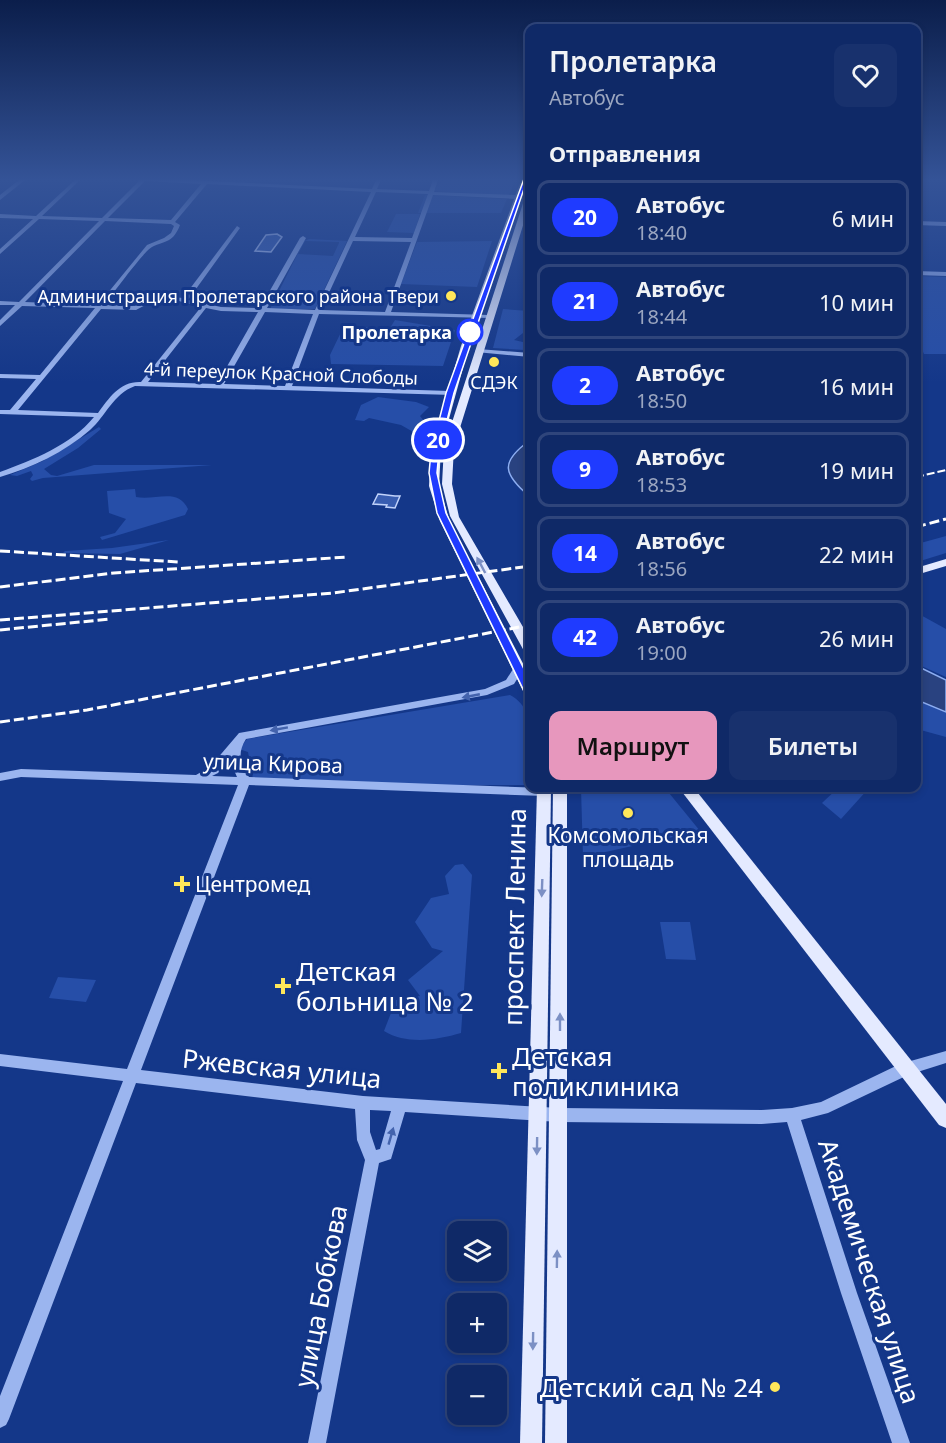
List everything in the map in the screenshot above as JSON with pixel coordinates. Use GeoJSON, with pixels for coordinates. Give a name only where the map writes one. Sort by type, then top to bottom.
{"type":"FeatureCollection","features":[{"type":"Feature","properties":{"kind":"main road"},"geometry":{"type":"LineString","coordinates":[[500,247],[450,393],[433,468],[437,499],[525,643]]}},
{"type":"Feature","properties":{"kind":"main road"},"geometry":{"type":"LineString","coordinates":[[512,247],[448,447],[446,467],[451,521],[525,681]]}},
{"type":"Feature","properties":{"kind":"main road"},"geometry":{"type":"LineString","coordinates":[[490,274],[503,278]]}},
{"type":"Feature","properties":{"kind":"main road"},"geometry":{"type":"LineString","coordinates":[[465,346],[478,351]]}},
{"type":"Feature","properties":{"kind":"main road"},"geometry":{"type":"LineString","coordinates":[[450,393],[463,398]]}},
{"type":"Feature","properties":{"kind":"main road"},"geometry":{"type":"LineString","coordinates":[[921,570],[946,562]]}},
{"type":"Feature","properties":{"kind":"main road","name":"проспект Ленина"},"geometry":{"type":"LineString","coordinates":[[531,1443],[537,1114],[550,792]]}},
{"type":"Feature","properties":{"kind":"main road","name":"проспект Ленина"},"geometry":{"type":"LineString","coordinates":[[550,792],[560,1115],[556,1443]]}},
{"type":"Feature","properties":{"kind":"main road"},"geometry":{"type":"LineString","coordinates":[[689,792],[946,1119]]}},
{"type":"Feature","properties":{"kind":"street"},"geometry":{"type":"LineString","coordinates":[[0,324],[76,247]]}},
{"type":"Feature","properties":{"kind":"street"},"geometry":{"type":"LineString","coordinates":[[12,412],[148,247]]}},
{"type":"Feature","properties":{"kind":"street"},"geometry":{"type":"LineString","coordinates":[[184,301],[223,247]]}},
{"type":"Feature","properties":{"kind":"street"},"geometry":{"type":"LineString","coordinates":[[220,386],[298,247]]}},
{"type":"Feature","properties":{"kind":"street"},"geometry":{"type":"LineString","coordinates":[[288,388],[317,312],[346,247]]}},
{"type":"Feature","properties":{"kind":"street"},"geometry":{"type":"LineString","coordinates":[[387,314],[412,247]]}},
{"type":"Feature","properties":{"kind":"street"},"geometry":{"type":"LineString","coordinates":[[921,273],[946,274]]}},
{"type":"Feature","properties":{"kind":"street"},"geometry":{"type":"LineString","coordinates":[[0,303],[136,308],[154,299],[263,311],[489,317]]}},
{"type":"Feature","properties":{"kind":"street"},"geometry":{"type":"LineString","coordinates":[[143,384],[205,306]]}},
{"type":"Feature","properties":{"kind":"street"},"geometry":{"type":"LineString","coordinates":[[478,351],[525,355]]}},
{"type":"Feature","properties":{"kind":"street"},"geometry":{"type":"LineString","coordinates":[[0,376],[41,377]]}},
{"type":"Feature","properties":{"kind":"street","name":"4-й переулок Красной Слободы"},"geometry":{"type":"LineString","coordinates":[[0,475],[38,460],[69,442],[100,415],[123,388],[143,384],[450,393]]}},
{"type":"Feature","properties":{"kind":"street"},"geometry":{"type":"LineString","coordinates":[[0,412],[100,415]]}},
{"type":"Feature","properties":{"kind":"street"},"geometry":{"type":"LineString","coordinates":[[196,780],[214,770],[243,736],[487,692],[510,682],[519,668]]}},
{"type":"Feature","properties":{"kind":"street"},"geometry":{"type":"LineString","coordinates":[[0,1419],[245,780],[236,768],[234,758],[236,747],[243,736]]}},
{"type":"Feature","properties":{"kind":"street","name":"улица Кирова"},"geometry":{"type":"LineString","coordinates":[[0,777],[21,773],[525,788]]}},
{"type":"Feature","properties":{"kind":"street","name":"Ржевская улица"},"geometry":{"type":"LineString","coordinates":[[0,1060],[363,1103],[560,1115],[792,1115],[823,1108],[905,1069],[946,1058]]}},
{"type":"Feature","properties":{"kind":"street","name":"улица Бобкова"},"geometry":{"type":"LineString","coordinates":[[317,1443],[373,1158],[368,1153],[366,1144],[362,1116],[363,1103]]}},
{"type":"Feature","properties":{"kind":"street"},"geometry":{"type":"LineString","coordinates":[[373,1158],[386,1154],[400,1105]]}},
{"type":"Feature","properties":{"kind":"street","name":"Академическая улица"},"geometry":{"type":"LineString","coordinates":[[792,1115],[845,1282],[901,1443]]}},
{"type":"Feature","properties":{"kind":"shaded area"},"geometry":{"type":"Polygon","coordinates":[[[301,247],[298,254],[333,256],[337,247],[344,247],[315,309],[270,309],[301,247]]]}},
{"type":"Feature","properties":{"kind":"shaded area"},"geometry":{"type":"Polygon","coordinates":[[[415,247],[490,247],[477,287],[401,284],[415,247]]]}},
{"type":"Feature","properties":{"kind":"shaded area"},"geometry":{"type":"Polygon","coordinates":[[[921,276],[946,277],[946,354],[924,354],[921,347],[921,276]]]}},
{"type":"Feature","properties":{"kind":"shaded area"},"geometry":{"type":"Polygon","coordinates":[[[503,309],[525,311],[525,333],[514,340],[525,343],[525,350],[493,348],[503,309]]]}},
{"type":"Feature","properties":{"kind":"shaded area"},"geometry":{"type":"Polygon","coordinates":[[[395,320],[455,330],[443,366],[331,364],[330,355],[344,326],[390,328],[395,320]]]}},
{"type":"Feature","properties":{"kind":"shaded area"},"geometry":{"type":"Polygon","coordinates":[[[378,397],[416,402],[429,407],[420,416],[427,425],[423,432],[415,433],[401,425],[369,418],[364,421],[355,420],[361,405],[378,397]]]}},
{"type":"Feature","properties":{"kind":"shaded area"},"geometry":{"type":"Polygon","coordinates":[[[99,427],[101,429],[78,448],[44,469],[51,475],[57,476],[94,465],[212,465],[43,478],[32,481],[31,471],[17,476],[10,475],[43,461],[99,427]]]}},
{"type":"Feature","properties":{"kind":"shaded area"},"geometry":{"type":"Polygon","coordinates":[[[525,444],[525,492],[514,481],[508,468],[513,455],[525,444]]]}},
{"type":"Feature","properties":{"kind":"shaded area"},"geometry":{"type":"Polygon","coordinates":[[[135,489],[136,497],[178,498],[188,509],[185,515],[102,540],[100,537],[115,533],[126,519],[109,513],[107,491],[135,489]]]}},
{"type":"Feature","properties":{"kind":"shaded area"},"geometry":{"type":"Polygon","coordinates":[[[946,536],[946,553],[921,561],[921,543],[946,536]]]}},
{"type":"Feature","properties":{"kind":"shaded area"},"geometry":{"type":"Polygon","coordinates":[[[169,540],[120,554],[63,553],[65,551],[112,548],[169,540]]]}},
{"type":"Feature","properties":{"kind":"shaded area"},"geometry":{"type":"Polygon","coordinates":[[[921,615],[946,629],[946,677],[921,666],[921,615]]]}},
{"type":"Feature","properties":{"kind":"shaded area"},"geometry":{"type":"Polygon","coordinates":[[[921,668],[946,680],[946,712],[921,702],[921,668]]]}},
{"type":"Feature","properties":{"kind":"shaded area"},"geometry":{"type":"Polygon","coordinates":[[[510,695],[525,710],[525,785],[439,785],[253,779],[248,752],[239,749],[247,739],[510,695]]]}},
{"type":"Feature","properties":{"kind":"shaded area"},"geometry":{"type":"Polygon","coordinates":[[[921,702],[946,712],[946,737],[921,730],[921,702]]]}},
{"type":"Feature","properties":{"kind":"shaded area"},"geometry":{"type":"Polygon","coordinates":[[[581,792],[668,792],[700,831],[583,857],[581,792]]]}},
{"type":"Feature","properties":{"kind":"shaded area"},"geometry":{"type":"Polygon","coordinates":[[[834,792],[865,792],[841,819],[822,803],[834,792]]]}},
{"type":"Feature","properties":{"kind":"shaded area"},"geometry":{"type":"Polygon","coordinates":[[[463,864],[472,875],[461,1033],[422,1040],[393,1035],[384,1031],[396,1000],[420,996],[408,980],[443,951],[432,948],[415,922],[431,898],[449,894],[445,876],[455,865],[463,864]]]}},
{"type":"Feature","properties":{"kind":"shaded area"},"geometry":{"type":"Polygon","coordinates":[[[660,922],[690,922],[696,960],[666,959],[660,922]]]}},
{"type":"Feature","properties":{"kind":"shaded area"},"geometry":{"type":"Polygon","coordinates":[[[58,977],[96,980],[86,1002],[49,998],[58,977]]]}},
{"type":"Feature","properties":{"kind":"building"},"geometry":{"type":"Polygon","coordinates":[[[258,247],[274,247],[271,252],[255,251],[258,247]]]}},
{"type":"Feature","properties":{"kind":"building"},"geometry":{"type":"Polygon","coordinates":[[[378,494],[400,496],[395,508],[373,504],[378,494]]]}},
{"type":"Feature","properties":{"kind":"railway"},"geometry":{"type":"LineString","coordinates":[[921,476],[946,470]]}},
{"type":"Feature","properties":{"kind":"railway"},"geometry":{"type":"LineString","coordinates":[[921,526],[946,519]]}},
{"type":"Feature","properties":{"kind":"railway"},"geometry":{"type":"LineString","coordinates":[[0,551],[178,562]]}},
{"type":"Feature","properties":{"kind":"railway"},"geometry":{"type":"LineString","coordinates":[[0,587],[114,573],[347,557]]}},
{"type":"Feature","properties":{"kind":"railway"},"geometry":{"type":"LineString","coordinates":[[0,620],[333,593],[525,567]]}},
{"type":"Feature","properties":{"kind":"railway"},"geometry":{"type":"LineString","coordinates":[[0,630],[110,619]]}},
{"type":"Feature","properties":{"kind":"railway"},"geometry":{"type":"LineString","coordinates":[[0,722],[87,710],[525,626]]}},
{"type":"Feature","properties":{"kind":"bus line","name":"20"},"geometry":{"type":"LineString","coordinates":[[500,247],[450,393],[435,452],[433,473],[438,504],[471,576],[525,680]]}},
{"type":"Feature","properties":{"kind":"place","name":"Администрация Пролетарского района Твери"},"geometry":{"type":"Point","coordinates":[451,296]}},
{"type":"Feature","properties":{"kind":"place","name":"Пролетарка"},"geometry":{"type":"Point","coordinates":[470,332]}},
{"type":"Feature","properties":{"kind":"place","name":"СДЭК"},"geometry":{"type":"Point","coordinates":[494,362]}},
{"type":"Feature","properties":{"kind":"place","name":"Комсомольская площадь"},"geometry":{"type":"Point","coordinates":[628,813]}},
{"type":"Feature","properties":{"kind":"place","name":"Центромед"},"geometry":{"type":"Point","coordinates":[182,884]}},
{"type":"Feature","properties":{"kind":"place","name":"Детская больница № 2"},"geometry":{"type":"Point","coordinates":[283,986]}},
{"type":"Feature","properties":{"kind":"place","name":"Детская поликлиника"},"geometry":{"type":"Point","coordinates":[499,1071]}},
{"type":"Feature","properties":{"kind":"place","name":"Детский сад № 24"},"geometry":{"type":"Point","coordinates":[775,1387]}}]}
